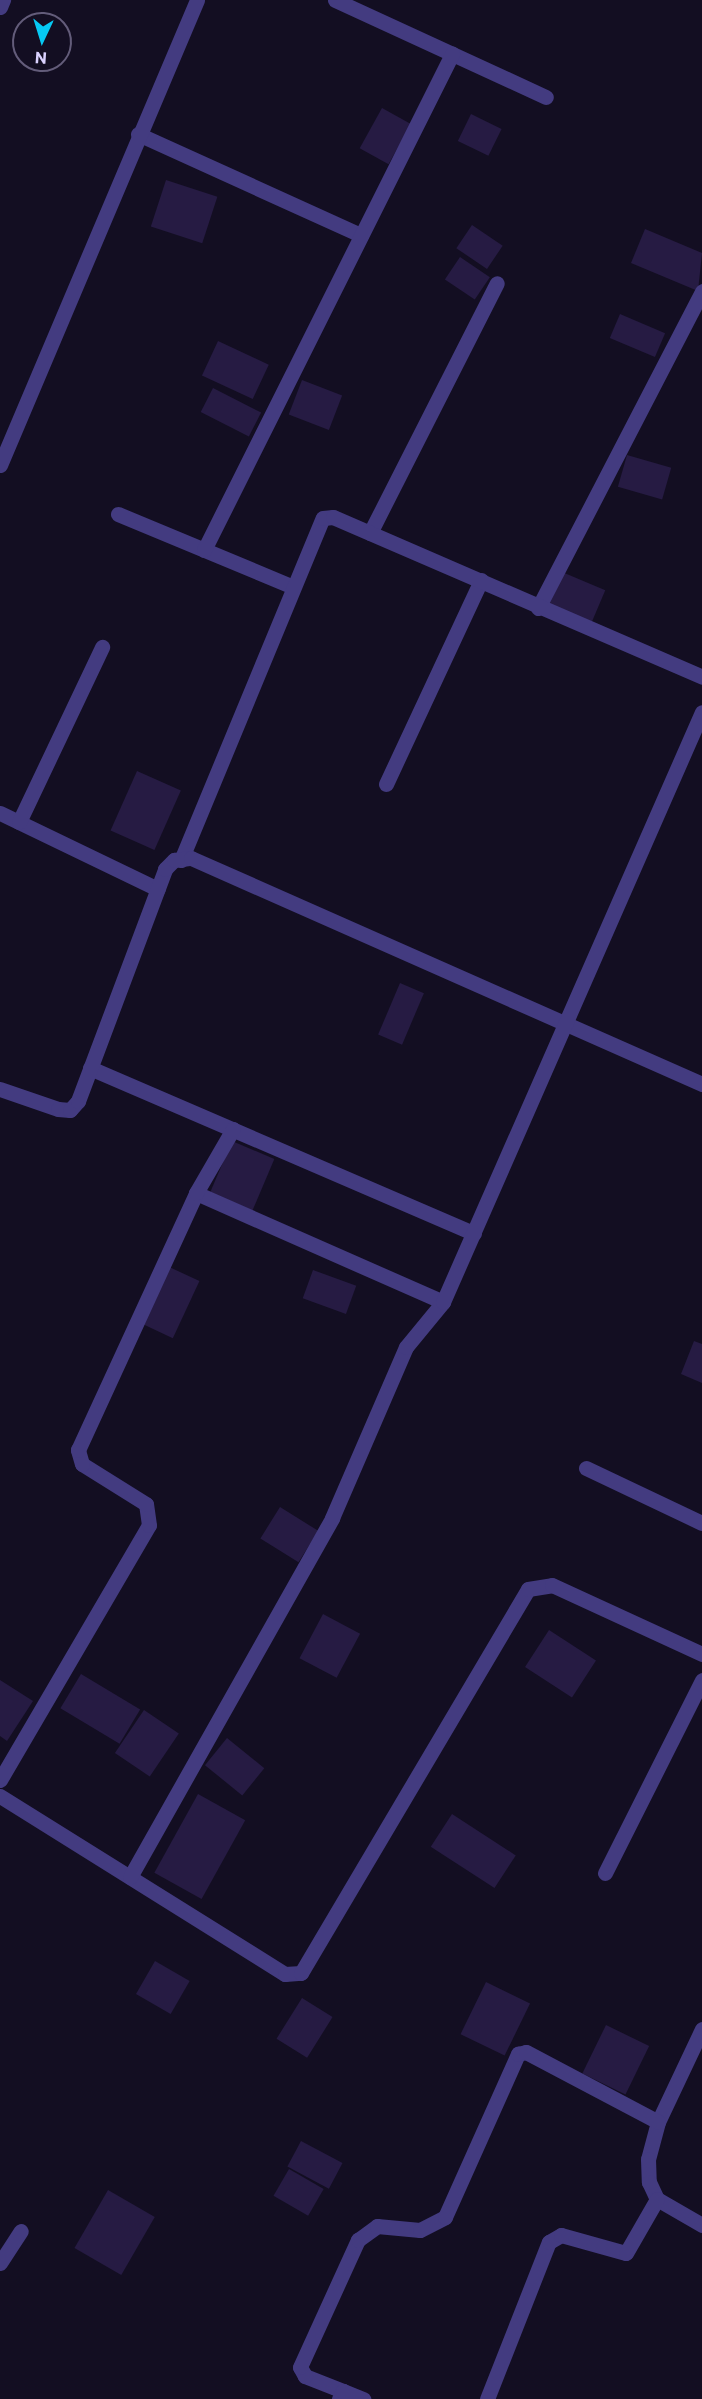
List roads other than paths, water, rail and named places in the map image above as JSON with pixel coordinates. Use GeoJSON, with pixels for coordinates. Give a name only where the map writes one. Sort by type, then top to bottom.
{"type":"FeatureCollection","features":[{"type":"Feature","properties":{"kind":"street"},"geometry":{"type":"LineString","coordinates":[[0,6],[3,0]]}},
{"type":"Feature","properties":{"kind":"street"},"geometry":{"type":"LineString","coordinates":[[0,465],[138,134],[197,0]]}},
{"type":"Feature","properties":{"kind":"street"},"geometry":{"type":"LineString","coordinates":[[335,0],[546,97]]}},
{"type":"Feature","properties":{"kind":"street"},"geometry":{"type":"LineString","coordinates":[[204,550],[452,54]]}},
{"type":"Feature","properties":{"kind":"street"},"geometry":{"type":"LineString","coordinates":[[138,134],[361,235]]}},
{"type":"Feature","properties":{"kind":"street"},"geometry":{"type":"LineString","coordinates":[[370,533],[497,283]]}},
{"type":"Feature","properties":{"kind":"street"},"geometry":{"type":"LineString","coordinates":[[538,608],[702,291]]}},
{"type":"Feature","properties":{"kind":"street"},"geometry":{"type":"LineString","coordinates":[[118,514],[291,586]]}},
{"type":"Feature","properties":{"kind":"street"},"geometry":{"type":"LineString","coordinates":[[181,860],[291,586],[322,518],[370,533],[481,580],[538,608],[702,676]]}},
{"type":"Feature","properties":{"kind":"street"},"geometry":{"type":"LineString","coordinates":[[386,784],[481,580]]}},
{"type":"Feature","properties":{"kind":"street"},"geometry":{"type":"LineString","coordinates":[[19,822],[102,647]]}},
{"type":"Feature","properties":{"kind":"street"},"geometry":{"type":"LineString","coordinates":[[130,1877],[332,1518],[406,1347],[443,1302],[702,712]]}},
{"type":"Feature","properties":{"kind":"street"},"geometry":{"type":"LineString","coordinates":[[0,813],[158,889]]}},
{"type":"Feature","properties":{"kind":"street"},"geometry":{"type":"LineString","coordinates":[[0,1089],[70,1110],[90,1068],[165,869],[181,860],[191,858],[702,1084]]}},
{"type":"Feature","properties":{"kind":"street"},"geometry":{"type":"LineString","coordinates":[[90,1068],[474,1233]]}},
{"type":"Feature","properties":{"kind":"street"},"geometry":{"type":"LineString","coordinates":[[0,1780],[149,1525],[146,1504],[82,1464],[78,1450],[196,1193],[233,1129]]}},
{"type":"Feature","properties":{"kind":"street"},"geometry":{"type":"LineString","coordinates":[[196,1193],[443,1302]]}},
{"type":"Feature","properties":{"kind":"street"},"geometry":{"type":"LineString","coordinates":[[586,1468],[702,1523]]}},
{"type":"Feature","properties":{"kind":"street"},"geometry":{"type":"LineString","coordinates":[[0,1796],[285,1974],[301,1973],[528,1589],[552,1585],[702,1654]]}},
{"type":"Feature","properties":{"kind":"street"},"geometry":{"type":"LineString","coordinates":[[605,1873],[702,1680]]}},
{"type":"Feature","properties":{"kind":"street"},"geometry":{"type":"LineString","coordinates":[[702,2029],[658,2122],[648,2159],[649,2182],[657,2199],[702,2225]]}},
{"type":"Feature","properties":{"kind":"street"},"geometry":{"type":"LineString","coordinates":[[363,2399],[341,2395],[305,2376],[300,2367],[357,2240],[377,2226],[420,2230],[445,2217],[518,2054],[526,2052],[658,2122]]}},
{"type":"Feature","properties":{"kind":"street"},"geometry":{"type":"LineString","coordinates":[[487,2399],[549,2242],[561,2235],[626,2253],[657,2199]]}},
{"type":"Feature","properties":{"kind":"street"},"geometry":{"type":"LineString","coordinates":[[0,2263],[21,2231]]}}]}
